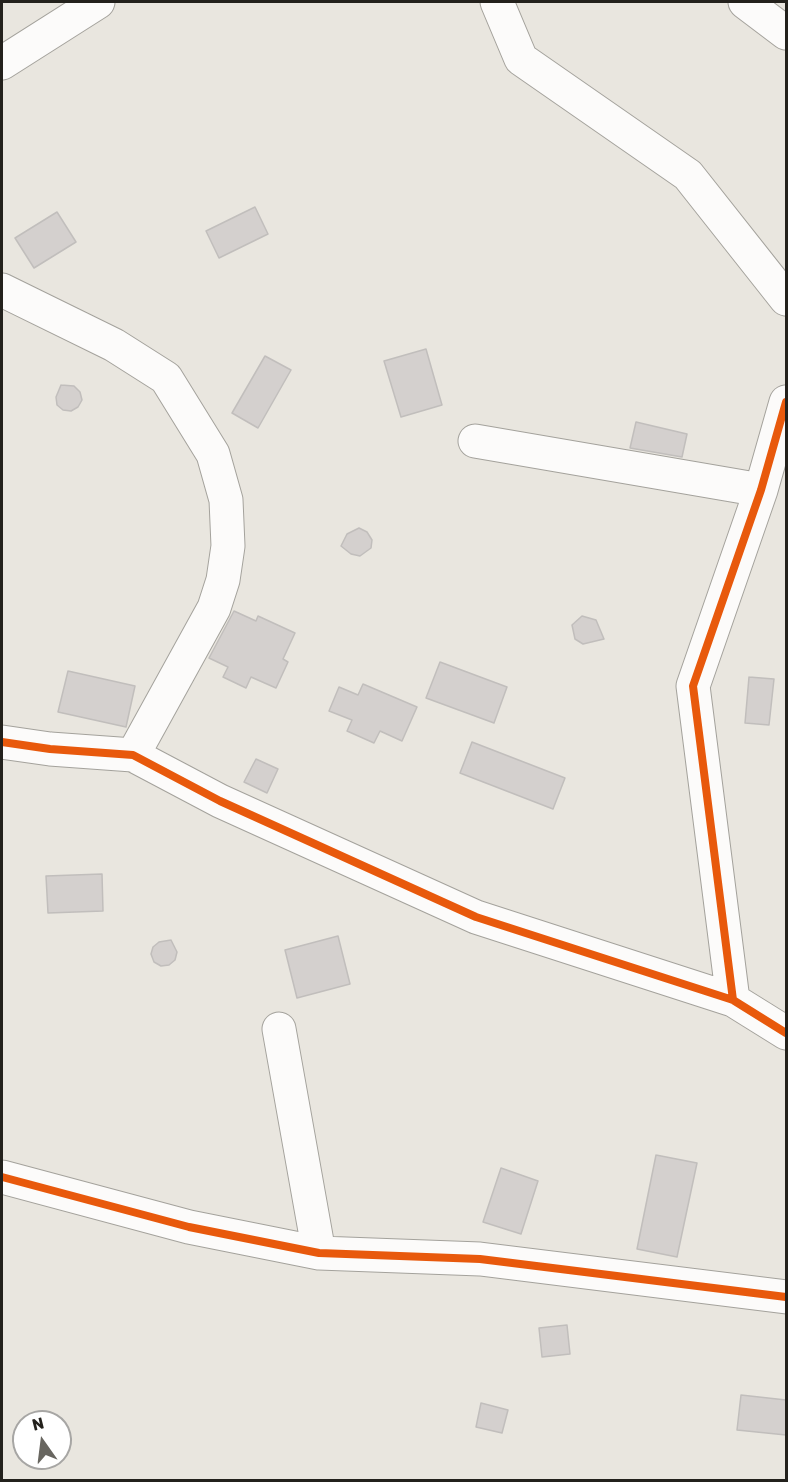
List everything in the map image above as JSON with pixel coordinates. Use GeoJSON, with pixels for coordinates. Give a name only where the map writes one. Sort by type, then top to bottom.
{"type":"FeatureCollection","features":[{"type":"Feature","properties":{"kind":"street"},"geometry":{"type":"LineString","coordinates":[[2,63],[98,2]]}},
{"type":"Feature","properties":{"kind":"street"},"geometry":{"type":"LineString","coordinates":[[497,2],[521,59],[688,175],[786,299]]}},
{"type":"Feature","properties":{"kind":"street"},"geometry":{"type":"LineString","coordinates":[[745,2],[786,33]]}},
{"type":"Feature","properties":{"kind":"street"},"geometry":{"type":"LineString","coordinates":[[2,290],[114,345],[166,378],[202,436],[216,466],[226,500],[228,546],[223,580],[214,608],[133,755]]}},
{"type":"Feature","properties":{"kind":"street"},"geometry":{"type":"LineString","coordinates":[[733,1000],[693,686],[761,490],[786,402]]}},
{"type":"Feature","properties":{"kind":"street"},"geometry":{"type":"LineString","coordinates":[[475,441],[761,490]]}},
{"type":"Feature","properties":{"kind":"street"},"geometry":{"type":"LineString","coordinates":[[2,742],[50,749],[133,755],[220,801],[476,917],[733,1000],[786,1033]]}},
{"type":"Feature","properties":{"kind":"street"},"geometry":{"type":"LineString","coordinates":[[279,1029],[319,1253]]}},
{"type":"Feature","properties":{"kind":"street"},"geometry":{"type":"LineString","coordinates":[[2,1177],[189,1227],[319,1253],[480,1259],[786,1297]]}},
{"type":"Feature","properties":{"kind":"building"},"geometry":{"type":"Polygon","coordinates":[[[255,207],[268,234],[219,258],[206,231],[255,207]]]}},
{"type":"Feature","properties":{"kind":"building"},"geometry":{"type":"Polygon","coordinates":[[[57,212],[76,242],[34,268],[15,238],[57,212]]]}},
{"type":"Feature","properties":{"kind":"building"},"geometry":{"type":"Polygon","coordinates":[[[426,349],[442,405],[401,417],[384,361],[426,349]]]}},
{"type":"Feature","properties":{"kind":"building"},"geometry":{"type":"Polygon","coordinates":[[[265,356],[291,370],[258,428],[232,413],[265,356]]]}},
{"type":"Feature","properties":{"kind":"building"},"geometry":{"type":"Polygon","coordinates":[[[61,385],[74,386],[80,392],[82,400],[78,407],[71,411],[63,410],[57,405],[56,397],[61,385]]]}},
{"type":"Feature","properties":{"kind":"building"},"geometry":{"type":"Polygon","coordinates":[[[636,422],[687,434],[682,457],[630,448],[636,422]]]}},
{"type":"Feature","properties":{"kind":"building"},"geometry":{"type":"Polygon","coordinates":[[[359,528],[367,532],[372,540],[371,548],[360,556],[351,554],[341,546],[347,534],[359,528]]]}},
{"type":"Feature","properties":{"kind":"building"},"geometry":{"type":"Polygon","coordinates":[[[234,611],[256,621],[258,616],[295,633],[283,659],[288,662],[276,688],[251,677],[246,688],[223,677],[228,667],[209,658],[234,611]]]}},
{"type":"Feature","properties":{"kind":"building"},"geometry":{"type":"Polygon","coordinates":[[[582,616],[596,620],[604,639],[583,644],[575,639],[572,625],[582,616]]]}},
{"type":"Feature","properties":{"kind":"building"},"geometry":{"type":"Polygon","coordinates":[[[440,662],[507,687],[494,723],[426,698],[440,662]]]}},
{"type":"Feature","properties":{"kind":"building"},"geometry":{"type":"Polygon","coordinates":[[[68,671],[135,686],[126,727],[58,712],[68,671]]]}},
{"type":"Feature","properties":{"kind":"building"},"geometry":{"type":"Polygon","coordinates":[[[749,677],[774,679],[769,725],[745,723],[749,677]]]}},
{"type":"Feature","properties":{"kind":"building"},"geometry":{"type":"Polygon","coordinates":[[[363,684],[417,707],[402,741],[380,731],[374,743],[347,731],[352,720],[329,711],[339,687],[358,695],[363,684]]]}},
{"type":"Feature","properties":{"kind":"building"},"geometry":{"type":"Polygon","coordinates":[[[472,742],[565,778],[553,809],[460,773],[472,742]]]}},
{"type":"Feature","properties":{"kind":"building"},"geometry":{"type":"Polygon","coordinates":[[[256,759],[278,769],[267,793],[244,782],[256,759]]]}},
{"type":"Feature","properties":{"kind":"building"},"geometry":{"type":"Polygon","coordinates":[[[102,874],[103,911],[48,913],[46,876],[102,874]]]}},
{"type":"Feature","properties":{"kind":"building"},"geometry":{"type":"Polygon","coordinates":[[[338,936],[350,984],[297,998],[285,950],[338,936]]]}},
{"type":"Feature","properties":{"kind":"building"},"geometry":{"type":"Polygon","coordinates":[[[171,940],[177,952],[175,960],[169,965],[161,966],[154,962],[151,954],[153,947],[159,942],[171,940]]]}},
{"type":"Feature","properties":{"kind":"building"},"geometry":{"type":"Polygon","coordinates":[[[656,1155],[697,1163],[677,1257],[637,1249],[656,1155]]]}},
{"type":"Feature","properties":{"kind":"building"},"geometry":{"type":"Polygon","coordinates":[[[501,1168],[538,1181],[521,1234],[483,1222],[501,1168]]]}},
{"type":"Feature","properties":{"kind":"building"},"geometry":{"type":"Polygon","coordinates":[[[567,1325],[570,1354],[542,1357],[539,1328],[567,1325]]]}},
{"type":"Feature","properties":{"kind":"building"},"geometry":{"type":"Polygon","coordinates":[[[741,1395],[786,1400],[786,1435],[737,1430],[741,1395]]]}},
{"type":"Feature","properties":{"kind":"building"},"geometry":{"type":"Polygon","coordinates":[[[481,1403],[508,1410],[502,1433],[476,1427],[481,1403]]]}},
{"type":"Feature","properties":{"kind":"cycle path"},"geometry":{"type":"LineString","coordinates":[[733,1000],[693,686],[761,490],[786,402]]}},
{"type":"Feature","properties":{"kind":"cycle path"},"geometry":{"type":"LineString","coordinates":[[2,742],[50,749],[133,755],[220,801],[476,917],[733,1000],[786,1033]]}},
{"type":"Feature","properties":{"kind":"cycle path"},"geometry":{"type":"LineString","coordinates":[[2,1177],[189,1227],[319,1253],[480,1259],[786,1297]]}}]}
